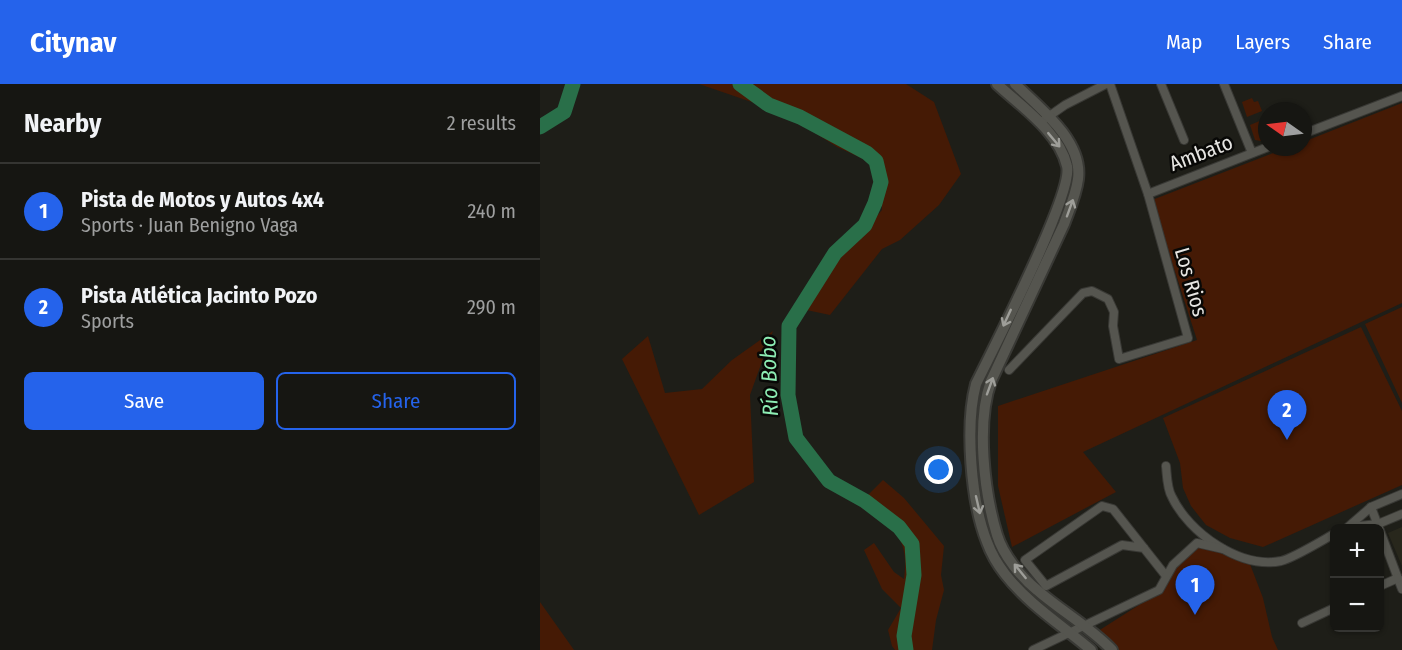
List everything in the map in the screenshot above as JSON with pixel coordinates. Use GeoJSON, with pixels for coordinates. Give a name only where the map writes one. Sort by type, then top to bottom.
{"type":"FeatureCollection","features":[{"type":"Feature","properties":{"kind":"main road"},"geometry":{"type":"LineString","coordinates":[[997,84],[1072,145],[1078,177],[1064,224],[985,398],[982,432],[988,491],[997,536],[1019,571],[1036,590],[1084,624],[1112,650]]}},
{"type":"Feature","properties":{"kind":"main road"},"geometry":{"type":"LineString","coordinates":[[1016,84],[1044,120],[1060,146],[1067,165],[1067,183],[1054,219],[976,384],[972,398],[970,436],[976,496],[986,542],[1006,575],[1027,597],[1091,650]]}},
{"type":"Feature","properties":{"kind":"street"},"geometry":{"type":"LineString","coordinates":[[1044,120],[1108,84]]}},
{"type":"Feature","properties":{"kind":"street","name":"Los Rios"},"geometry":{"type":"LineString","coordinates":[[1009,370],[1083,293],[1092,291],[1108,299],[1114,312],[1113,326],[1119,358],[1188,338],[1148,194],[1108,84]]}},
{"type":"Feature","properties":{"kind":"street"},"geometry":{"type":"LineString","coordinates":[[1161,84],[1184,140]]}},
{"type":"Feature","properties":{"kind":"street"},"geometry":{"type":"LineString","coordinates":[[1224,84],[1252,153]]}},
{"type":"Feature","properties":{"kind":"street"},"geometry":{"type":"LineString","coordinates":[[1312,131],[1402,96]]}},
{"type":"Feature","properties":{"kind":"street","name":"Ambato"},"geometry":{"type":"LineString","coordinates":[[1148,194],[1258,151]]}},
{"type":"Feature","properties":{"kind":"street"},"geometry":{"type":"LineString","coordinates":[[1166,466],[1170,495],[1186,521],[1223,549]]}},
{"type":"Feature","properties":{"kind":"street"},"geometry":{"type":"LineString","coordinates":[[1352,524],[1371,507],[1402,494]]}},
{"type":"Feature","properties":{"kind":"street"},"geometry":{"type":"LineString","coordinates":[[1144,548],[1122,544],[1046,586],[1025,560],[1102,506],[1113,509],[1144,548],[1166,576]]}},
{"type":"Feature","properties":{"kind":"street"},"geometry":{"type":"LineString","coordinates":[[1371,507],[1378,524],[1402,514]]}},
{"type":"Feature","properties":{"kind":"street"},"geometry":{"type":"LineString","coordinates":[[1033,650],[1159,590],[1173,564],[1197,543],[1223,549],[1254,561],[1282,561],[1330,537]]}},
{"type":"Feature","properties":{"kind":"street"},"geometry":{"type":"LineString","coordinates":[[1384,540],[1402,589]]}},
{"type":"Feature","properties":{"kind":"street"},"geometry":{"type":"LineString","coordinates":[[1384,584],[1398,578]]}},
{"type":"Feature","properties":{"kind":"street"},"geometry":{"type":"LineString","coordinates":[[1302,623],[1330,610]]}},
{"type":"Feature","properties":{"kind":"shaded area"},"geometry":{"type":"Polygon","coordinates":[[[699,84],[906,84],[934,102],[961,174],[939,205],[900,240],[882,249],[830,315],[797,308],[882,210],[881,167],[837,147],[784,113],[699,84]]]}},
{"type":"Feature","properties":{"kind":"shaded area"},"geometry":{"type":"Polygon","coordinates":[[[1252,98],[1254,102],[1258,101],[1258,113],[1247,117],[1242,102],[1252,98]]]}},
{"type":"Feature","properties":{"kind":"shaded area"},"geometry":{"type":"Polygon","coordinates":[[[1402,103],[1402,303],[1083,452],[1116,492],[1012,547],[998,486],[998,406],[1197,340],[1152,200],[1266,156],[1312,156],[1312,138],[1402,103]]]}},
{"type":"Feature","properties":{"kind":"shaded area"},"geometry":{"type":"Polygon","coordinates":[[[1258,122],[1258,140],[1255,140],[1250,125],[1258,122]]]}},
{"type":"Feature","properties":{"kind":"shaded area"},"geometry":{"type":"Polygon","coordinates":[[[1402,307],[1402,403],[1365,324],[1402,307]]]}},
{"type":"Feature","properties":{"kind":"shaded area"},"geometry":{"type":"Polygon","coordinates":[[[1361,327],[1402,411],[1402,485],[1263,547],[1230,538],[1206,525],[1191,506],[1183,488],[1180,463],[1163,418],[1361,327]]]}},
{"type":"Feature","properties":{"kind":"shaded area"},"geometry":{"type":"Polygon","coordinates":[[[773,331],[750,395],[754,482],[699,515],[622,359],[648,336],[665,393],[702,389],[732,360],[773,331]]]}},
{"type":"Feature","properties":{"kind":"shaded area"},"geometry":{"type":"Polygon","coordinates":[[[883,480],[904,498],[944,546],[941,575],[944,590],[936,620],[932,650],[895,650],[892,646],[888,630],[901,608],[882,589],[864,550],[874,543],[894,572],[904,579],[904,551],[901,542],[889,527],[859,504],[883,480]]]}},
{"type":"Feature","properties":{"kind":"shaded area"},"geometry":{"type":"Polygon","coordinates":[[[1402,527],[1402,566],[1388,533],[1402,527]]]}},
{"type":"Feature","properties":{"kind":"shaded area"},"geometry":{"type":"Polygon","coordinates":[[[1198,547],[1223,553],[1250,564],[1263,598],[1272,637],[1278,650],[1119,650],[1095,633],[1161,591],[1176,566],[1198,547]]]}},
{"type":"Feature","properties":{"kind":"shaded area"},"geometry":{"type":"Polygon","coordinates":[[[540,602],[574,650],[540,650],[540,602]]]}},
{"type":"Feature","properties":{"kind":"waterway","name":"Río Bobo"},"geometry":{"type":"LineString","coordinates":[[540,127],[564,112],[573,84]]}},
{"type":"Feature","properties":{"kind":"waterway","name":"Río Bobo"},"geometry":{"type":"LineString","coordinates":[[740,84],[769,105],[800,117],[867,153],[876,161],[881,182],[865,225],[835,253],[789,326],[788,395],[796,438],[829,481],[865,501],[899,527],[912,544],[914,575],[904,636],[906,650]]}},
{"type":"Feature","properties":{"kind":"place","name":"Pista Atlética Jacinto Pozo"},"geometry":{"type":"Point","coordinates":[1287,440]}},
{"type":"Feature","properties":{"kind":"place","name":"Pista de Motos y Autos 4x4"},"geometry":{"type":"Point","coordinates":[1195,615]}}]}
